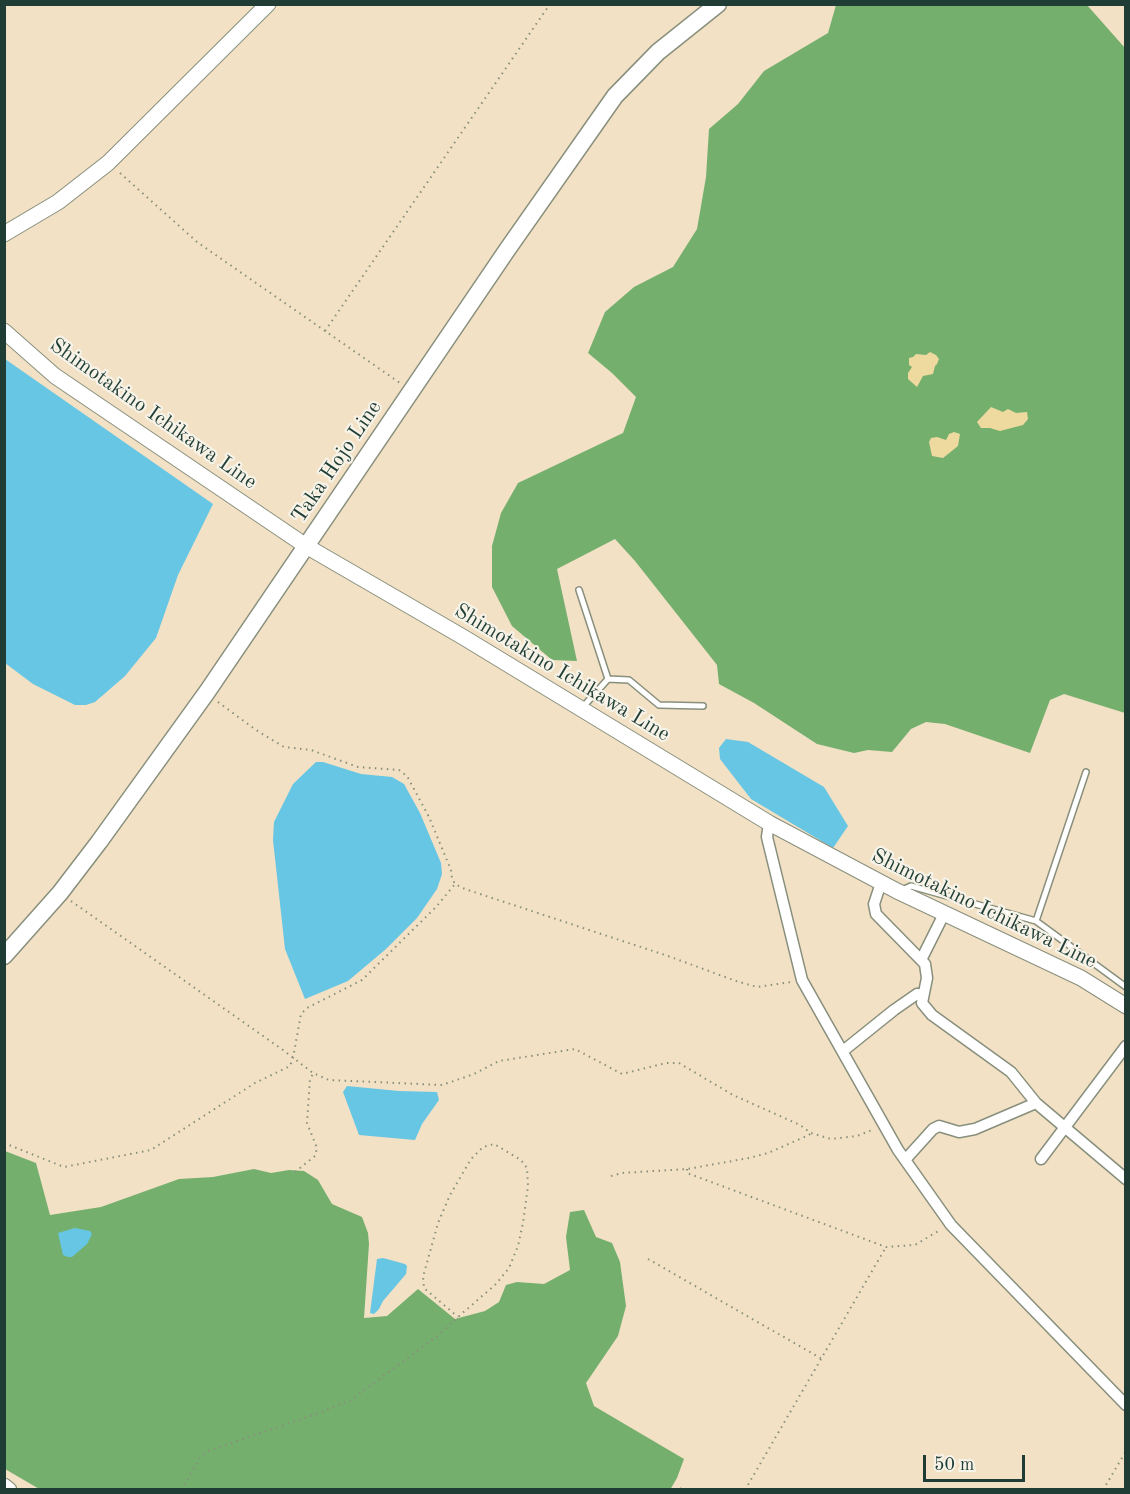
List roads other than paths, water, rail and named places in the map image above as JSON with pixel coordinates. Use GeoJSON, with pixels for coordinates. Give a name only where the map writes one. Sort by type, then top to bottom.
{"type":"FeatureCollection","features":[{"type":"Feature","properties":{"kind":"main road"},"geometry":{"type":"LineString","coordinates":[[4,234],[58,202],[108,163],[268,4]]}},
{"type":"Feature","properties":{"kind":"main road","name":"Taka Hojo Line"},"geometry":{"type":"LineString","coordinates":[[4,957],[60,893],[207,692],[507,250],[615,96],[658,52],[718,4]]}},
{"type":"Feature","properties":{"kind":"main road","name":"Shimotakino Ichikawa Line"},"geometry":{"type":"LineString","coordinates":[[4,331],[55,376],[306,546],[769,824],[897,891],[1081,978],[1125,1006]]}},
{"type":"Feature","properties":{"kind":"main road"},"geometry":{"type":"LineString","coordinates":[[4,1486],[9,1490]]}},
{"type":"Feature","properties":{"kind":"street"},"geometry":{"type":"LineString","coordinates":[[769,824],[767,837],[802,980],[884,1126],[951,1225],[1125,1405]]}},
{"type":"Feature","properties":{"kind":"street"},"geometry":{"type":"LineString","coordinates":[[881,883],[874,904],[876,914],[925,964],[927,978],[922,1003],[932,1015],[1011,1072],[1036,1103],[1125,1179]]}},
{"type":"Feature","properties":{"kind":"street"},"geometry":{"type":"LineString","coordinates":[[921,960],[944,914]]}},
{"type":"Feature","properties":{"kind":"street"},"geometry":{"type":"LineString","coordinates":[[843,1051],[894,1010],[917,994],[923,994]]}},
{"type":"Feature","properties":{"kind":"street"},"geometry":{"type":"LineString","coordinates":[[1041,1159],[1125,1046]]}},
{"type":"Feature","properties":{"kind":"street"},"geometry":{"type":"LineString","coordinates":[[905,1160],[933,1129],[939,1126],[959,1132],[975,1129],[1036,1103]]}},
{"type":"Feature","properties":{"kind":"lane"},"geometry":{"type":"LineString","coordinates":[[579,590],[608,679]]}},
{"type":"Feature","properties":{"kind":"lane"},"geometry":{"type":"LineString","coordinates":[[580,709],[608,679],[629,680],[659,705],[703,706]]}},
{"type":"Feature","properties":{"kind":"lane"},"geometry":{"type":"LineString","coordinates":[[1036,921],[1086,772]]}},
{"type":"Feature","properties":{"kind":"lane"},"geometry":{"type":"LineString","coordinates":[[897,891],[911,886],[1036,921],[1125,987]]}},
{"type":"Feature","properties":{"kind":"water"},"geometry":{"type":"Polygon","coordinates":[[[5,359],[213,504],[178,575],[156,638],[125,676],[95,702],[86,705],[75,705],[33,684],[5,663],[5,359]]]}},
{"type":"Feature","properties":{"kind":"water"},"geometry":{"type":"Polygon","coordinates":[[[726,739],[748,742],[824,787],[848,826],[833,848],[751,799],[720,759],[719,748],[726,739]]]}},
{"type":"Feature","properties":{"kind":"water"},"geometry":{"type":"Polygon","coordinates":[[[316,762],[323,762],[361,774],[392,777],[404,784],[420,813],[441,863],[442,874],[437,889],[417,918],[386,949],[348,981],[305,999],[285,949],[273,840],[274,822],[293,784],[316,762]]]}},
{"type":"Feature","properties":{"kind":"water"},"geometry":{"type":"Polygon","coordinates":[[[347,1086],[437,1092],[439,1100],[422,1124],[415,1140],[359,1135],[343,1092],[347,1086]]]}},
{"type":"Feature","properties":{"kind":"water"},"geometry":{"type":"Polygon","coordinates":[[[75,1228],[90,1231],[92,1234],[87,1244],[72,1257],[68,1257],[63,1255],[58,1233],[75,1228]]]}},
{"type":"Feature","properties":{"kind":"water"},"geometry":{"type":"Polygon","coordinates":[[[383,1258],[405,1264],[406,1274],[374,1314],[370,1313],[377,1259],[383,1258]]]}}]}
